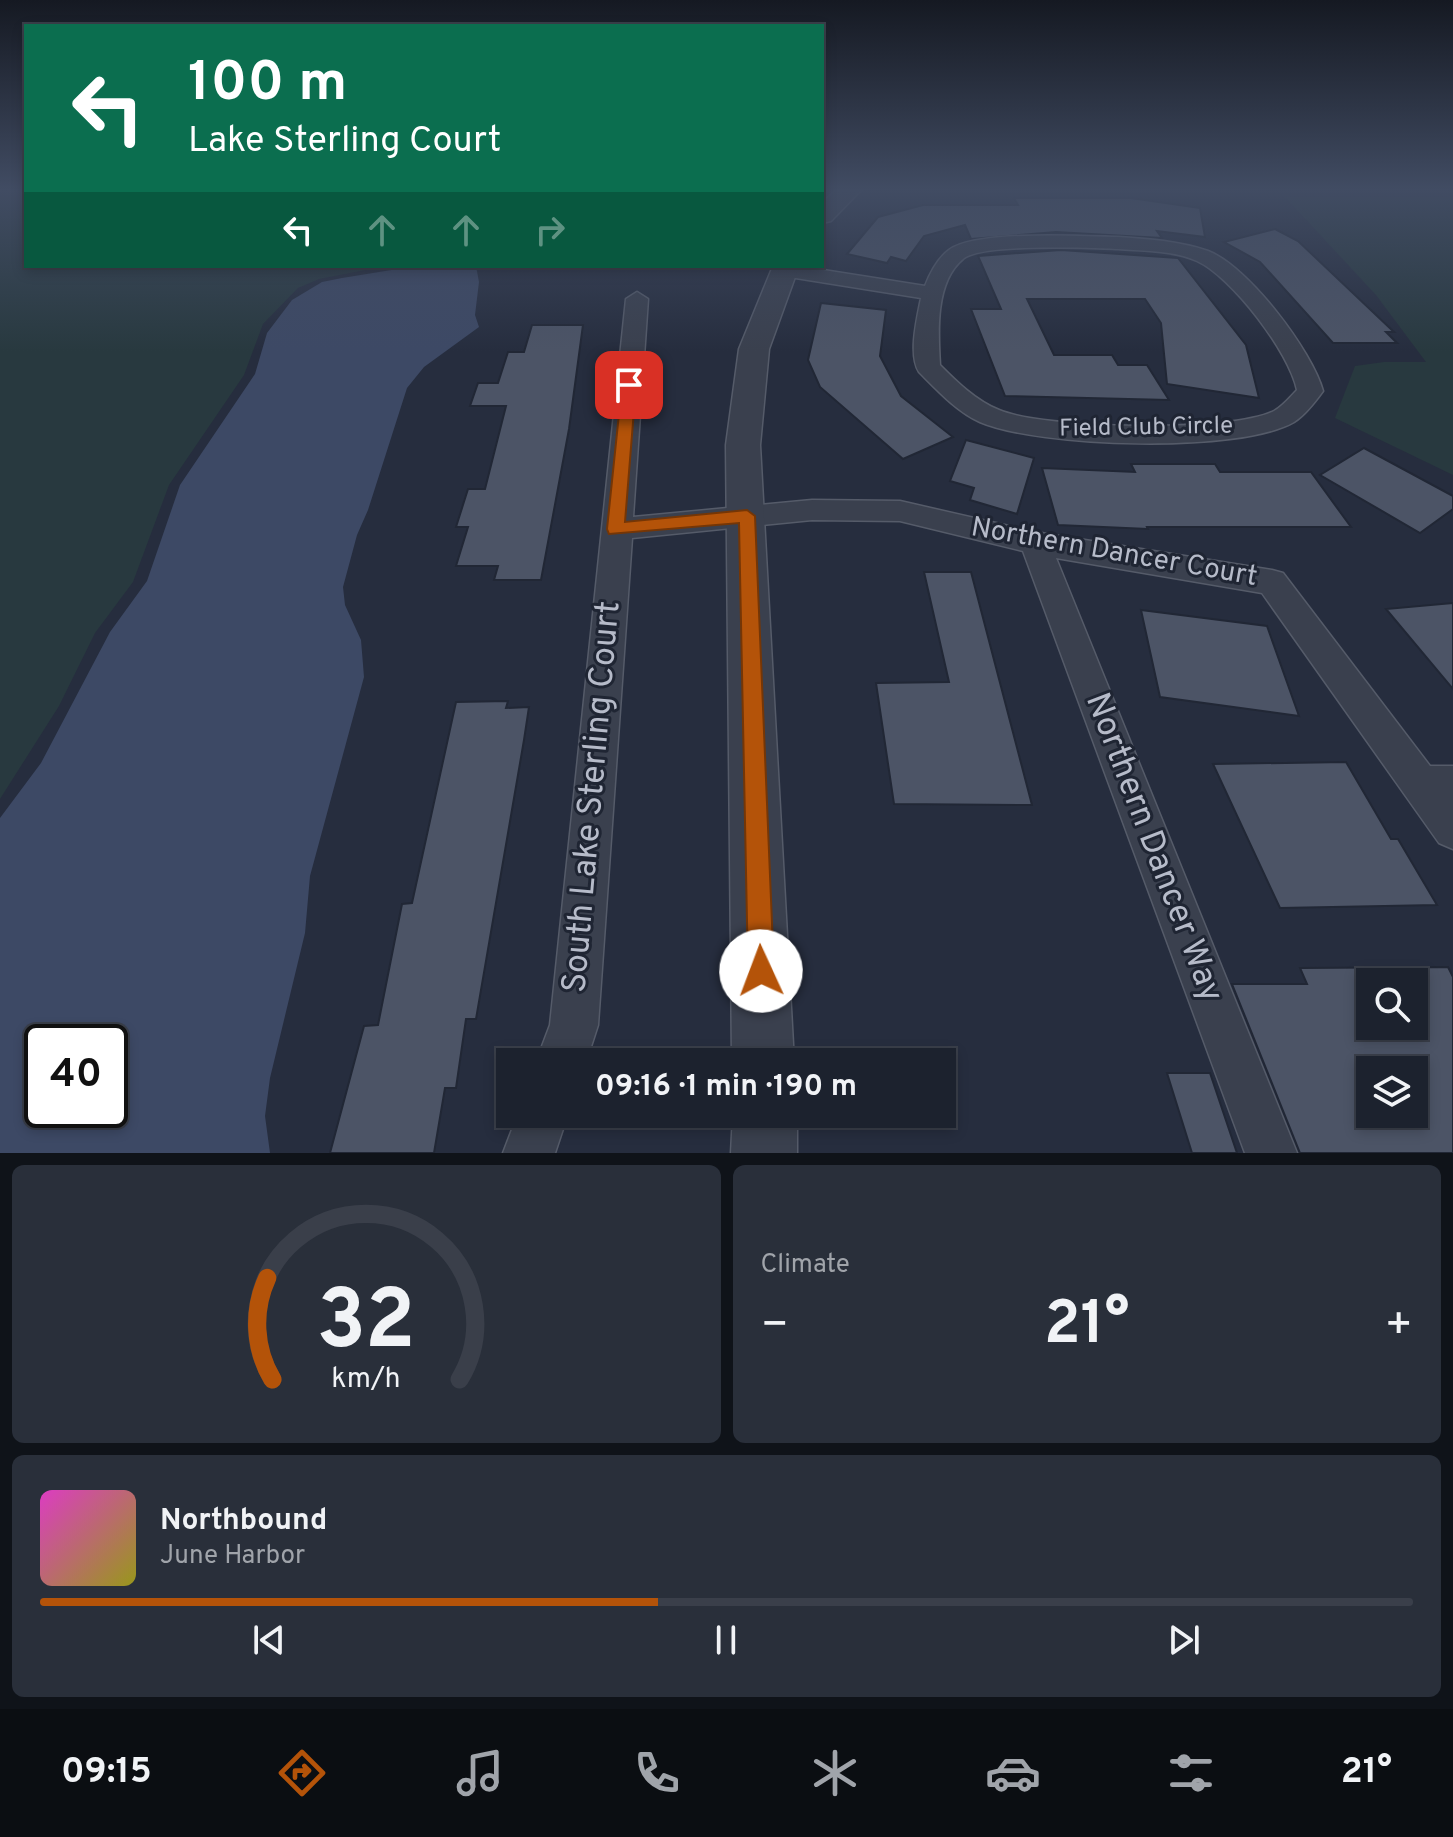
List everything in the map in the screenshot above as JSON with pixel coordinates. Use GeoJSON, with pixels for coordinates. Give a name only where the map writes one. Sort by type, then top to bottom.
{"type":"FeatureCollection","features":[{"type":"Feature","properties":{"kind":"street","name":"Field Club Circle"},"geometry":{"type":"LineString","coordinates":[[1149,244],[1182,249],[1222,266],[1291,345],[1306,368],[1310,391],[1283,417],[1237,429],[1064,432],[992,418],[949,388],[928,367],[926,324],[935,294],[955,254],[979,246],[1149,244]]}},
{"type":"Feature","properties":{"kind":"street"},"geometry":{"type":"LineString","coordinates":[[763,1048],[743,445],[746,394],[754,349],[785,268],[935,294]]}},
{"type":"Feature","properties":{"kind":"street","name":"South Lake Sterling Court"},"geometry":{"type":"LineString","coordinates":[[566,1048],[574,1025],[637,299]]}},
{"type":"Feature","properties":{"kind":"street","name":"Northern Dancer Court"},"geometry":{"type":"LineString","coordinates":[[616,529],[812,510],[900,511],[1035,543],[1272,582],[1436,784],[1453,829]]}},
{"type":"Feature","properties":{"kind":"street","name":"Northern Dancer Way"},"geometry":{"type":"LineString","coordinates":[[1035,543],[1271,1153]]}},
{"type":"Feature","properties":{"kind":"street"},"geometry":{"type":"LineString","coordinates":[[529,1153],[538,1128]]}},
{"type":"Feature","properties":{"kind":"shaded area"},"geometry":{"type":"Polygon","coordinates":[[[0,243],[24,243],[24,268],[376,268],[319,279],[298,288],[263,324],[244,375],[169,485],[133,582],[95,633],[59,706],[0,799],[0,243]]]}},
{"type":"Feature","properties":{"kind":"shaded area"},"geometry":{"type":"Polygon","coordinates":[[[1328,243],[1453,243],[1453,475],[1335,418],[1355,366],[1426,362],[1376,295],[1328,243]]]}},
{"type":"Feature","properties":{"kind":"water"},"geometry":{"type":"Polygon","coordinates":[[[404,268],[476,268],[479,282],[475,315],[479,327],[424,367],[407,388],[357,535],[343,587],[345,605],[361,640],[364,677],[310,876],[305,933],[270,1078],[265,1116],[270,1153],[0,1153],[0,818],[41,763],[110,632],[147,581],[180,485],[255,374],[267,333],[292,300],[322,282],[404,268]]]}},
{"type":"Feature","properties":{"kind":"building"},"geometry":{"type":"Polygon","coordinates":[[[856,243],[919,243],[906,261],[891,257],[887,263],[847,254],[856,243]]]}},
{"type":"Feature","properties":{"kind":"building"},"geometry":{"type":"Polygon","coordinates":[[[1225,243],[1300,243],[1394,332],[1386,332],[1397,343],[1333,343],[1260,262],[1225,243]]]}},
{"type":"Feature","properties":{"kind":"building"},"geometry":{"type":"Polygon","coordinates":[[[1061,250],[1178,258],[1246,345],[1259,398],[1167,384],[1161,323],[1145,299],[1027,299],[1054,355],[1112,355],[1118,365],[1147,365],[1169,400],[1005,396],[971,309],[1001,309],[978,256],[1061,250]]]}},
{"type":"Feature","properties":{"kind":"building"},"geometry":{"type":"Polygon","coordinates":[[[821,303],[886,310],[880,356],[901,396],[953,437],[903,459],[820,387],[808,360],[821,303]]]}},
{"type":"Feature","properties":{"kind":"building"},"geometry":{"type":"Polygon","coordinates":[[[532,325],[583,325],[569,429],[541,580],[494,580],[498,566],[456,566],[468,527],[456,527],[468,489],[485,489],[506,406],[470,406],[478,383],[498,383],[508,352],[524,352],[532,325]]]}},
{"type":"Feature","properties":{"kind":"building"},"geometry":{"type":"Polygon","coordinates":[[[966,440],[1034,458],[1017,514],[970,500],[974,488],[950,481],[966,440]]]}},
{"type":"Feature","properties":{"kind":"building"},"geometry":{"type":"Polygon","coordinates":[[[1364,448],[1453,496],[1453,509],[1420,533],[1320,475],[1364,448]]]}},
{"type":"Feature","properties":{"kind":"building"},"geometry":{"type":"Polygon","coordinates":[[[1131,464],[1215,464],[1220,472],[1311,472],[1351,527],[1148,529],[1058,525],[1042,468],[1135,472],[1131,464]]]}},
{"type":"Feature","properties":{"kind":"building"},"geometry":{"type":"Polygon","coordinates":[[[924,572],[971,572],[1032,805],[894,804],[876,683],[949,682],[924,572]]]}},
{"type":"Feature","properties":{"kind":"building"},"geometry":{"type":"Polygon","coordinates":[[[1453,603],[1453,689],[1386,609],[1453,603]]]}},
{"type":"Feature","properties":{"kind":"building"},"geometry":{"type":"Polygon","coordinates":[[[1141,610],[1267,626],[1299,716],[1160,697],[1141,610]]]}},
{"type":"Feature","properties":{"kind":"building"},"geometry":{"type":"Polygon","coordinates":[[[508,701],[506,708],[529,707],[524,740],[476,1019],[466,1019],[456,1088],[445,1088],[434,1153],[330,1153],[364,1026],[378,1025],[402,904],[412,903],[456,702],[508,701]]]}},
{"type":"Feature","properties":{"kind":"building"},"geometry":{"type":"Polygon","coordinates":[[[1346,762],[1391,839],[1398,839],[1437,905],[1280,908],[1213,764],[1346,762]]]}},
{"type":"Feature","properties":{"kind":"building"},"geometry":{"type":"Polygon","coordinates":[[[1448,967],[1453,977],[1453,1153],[1300,1153],[1232,984],[1307,984],[1300,968],[1448,967]]]}},
{"type":"Feature","properties":{"kind":"building"},"geometry":{"type":"Polygon","coordinates":[[[1167,1073],[1210,1073],[1237,1153],[1192,1153],[1167,1073]]]}},
{"type":"Feature","properties":{"kind":"route"},"geometry":{"type":"LineString","coordinates":[[629,385],[616,529],[747,516],[761,971]]}}]}
